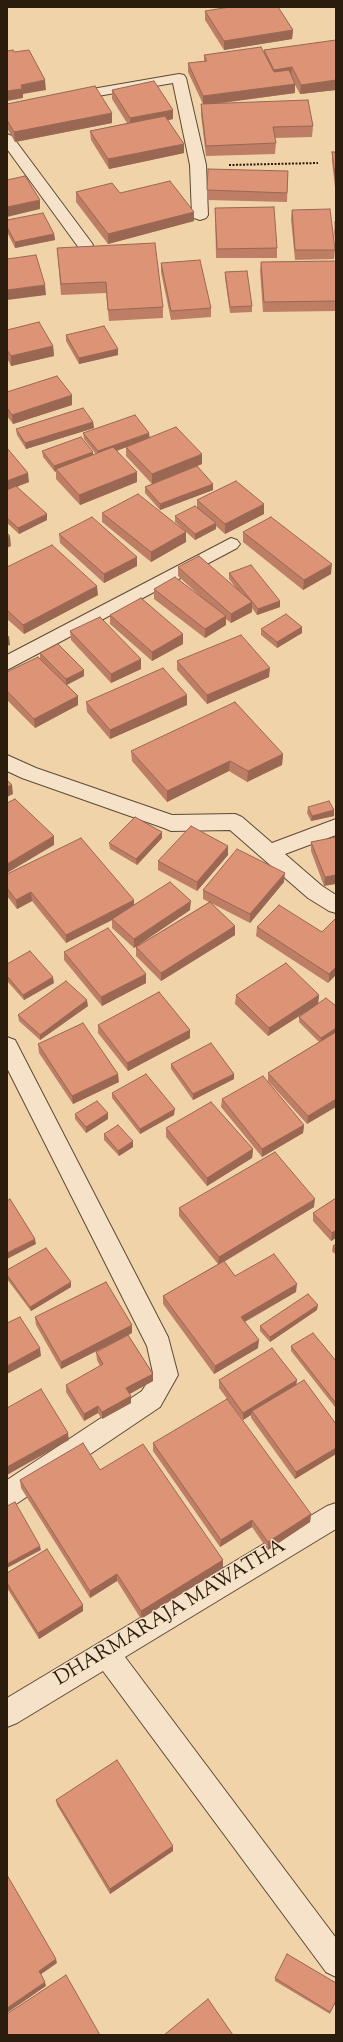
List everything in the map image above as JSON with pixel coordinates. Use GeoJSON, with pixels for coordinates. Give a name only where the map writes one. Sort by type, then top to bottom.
{"type":"FeatureCollection","features":[{"type":"Feature","properties":{"kind":"street"},"geometry":{"type":"LineString","coordinates":[[54,100],[179,78],[198,165],[200,215]]}},
{"type":"Feature","properties":{"kind":"street"},"geometry":{"type":"LineString","coordinates":[[7,139],[85,245]]}},
{"type":"Feature","properties":{"kind":"street"},"geometry":{"type":"LineString","coordinates":[[7,663],[231,544]]}},
{"type":"Feature","properties":{"kind":"street"},"geometry":{"type":"LineString","coordinates":[[7,762],[29,773],[171,823],[235,822],[315,892],[336,905]]}},
{"type":"Feature","properties":{"kind":"street"},"geometry":{"type":"LineString","coordinates":[[269,852],[336,827]]}},
{"type":"Feature","properties":{"kind":"street"},"geometry":{"type":"LineString","coordinates":[[7,1046],[159,1345],[166,1375],[151,1399],[7,1494]]}},
{"type":"Feature","properties":{"kind":"street","name":"DHARMARAJA MAWATHA"},"geometry":{"type":"LineString","coordinates":[[8,1709],[106,1653],[336,1515]]}},
{"type":"Feature","properties":{"kind":"street"},"geometry":{"type":"LineString","coordinates":[[106,1653],[336,1962]]}},
{"type":"Feature","properties":{"kind":"path"},"geometry":{"type":"LineString","coordinates":[[198,165],[318,163]]}},
{"type":"Feature","properties":{"kind":"building"},"geometry":{"type":"Polygon","coordinates":[[[230,7],[278,7],[293,30],[224,41],[205,11],[230,7]]]}},
{"type":"Feature","properties":{"kind":"building"},"geometry":{"type":"Polygon","coordinates":[[[336,40],[336,80],[301,85],[292,67],[274,70],[264,50],[336,40]]]}},
{"type":"Feature","properties":{"kind":"building"},"geometry":{"type":"Polygon","coordinates":[[[261,47],[274,72],[289,70],[295,84],[203,96],[188,63],[207,61],[204,55],[261,47]]]}},
{"type":"Feature","properties":{"kind":"building"},"geometry":{"type":"Polygon","coordinates":[[[13,50],[14,52],[29,50],[45,80],[21,85],[22,89],[7,91],[7,51],[13,50]]]}},
{"type":"Feature","properties":{"kind":"building"},"geometry":{"type":"Polygon","coordinates":[[[154,81],[173,110],[130,118],[112,90],[154,81]]]}},
{"type":"Feature","properties":{"kind":"building"},"geometry":{"type":"Polygon","coordinates":[[[95,86],[112,113],[14,132],[7,120],[7,104],[95,86]]]}},
{"type":"Feature","properties":{"kind":"building"},"geometry":{"type":"Polygon","coordinates":[[[308,100],[313,126],[273,127],[276,143],[206,146],[201,104],[308,100]]]}},
{"type":"Feature","properties":{"kind":"building"},"geometry":{"type":"Polygon","coordinates":[[[165,116],[184,144],[108,159],[90,131],[165,116]]]}},
{"type":"Feature","properties":{"kind":"building"},"geometry":{"type":"Polygon","coordinates":[[[332,152],[336,152],[336,182],[332,152]]]}},
{"type":"Feature","properties":{"kind":"building"},"geometry":{"type":"Polygon","coordinates":[[[208,169],[288,171],[287,193],[207,190],[208,169]]]}},
{"type":"Feature","properties":{"kind":"building"},"geometry":{"type":"Polygon","coordinates":[[[25,176],[40,200],[7,207],[7,180],[25,176]]]}},
{"type":"Feature","properties":{"kind":"building"},"geometry":{"type":"Polygon","coordinates":[[[170,181],[194,212],[108,234],[76,192],[112,183],[120,193],[170,181]]]}},
{"type":"Feature","properties":{"kind":"building"},"geometry":{"type":"Polygon","coordinates":[[[274,207],[277,248],[217,249],[215,208],[274,207]]]}},
{"type":"Feature","properties":{"kind":"building"},"geometry":{"type":"Polygon","coordinates":[[[330,209],[335,250],[295,250],[292,210],[330,209]]]}},
{"type":"Feature","properties":{"kind":"building"},"geometry":{"type":"Polygon","coordinates":[[[43,213],[54,234],[15,242],[7,227],[7,220],[43,213]]]}},
{"type":"Feature","properties":{"kind":"building"},"geometry":{"type":"Polygon","coordinates":[[[155,243],[163,307],[108,310],[106,282],[61,284],[57,248],[155,243]]]}},
{"type":"Feature","properties":{"kind":"building"},"geometry":{"type":"Polygon","coordinates":[[[36,255],[45,285],[7,290],[7,259],[36,255]]]}},
{"type":"Feature","properties":{"kind":"building"},"geometry":{"type":"Polygon","coordinates":[[[200,260],[211,308],[171,311],[161,263],[200,260]]]}},
{"type":"Feature","properties":{"kind":"building"},"geometry":{"type":"Polygon","coordinates":[[[336,261],[336,301],[264,302],[261,262],[336,261]]]}},
{"type":"Feature","properties":{"kind":"building"},"geometry":{"type":"Polygon","coordinates":[[[247,271],[252,306],[230,307],[225,272],[247,271]]]}},
{"type":"Feature","properties":{"kind":"building"},"geometry":{"type":"Polygon","coordinates":[[[39,322],[53,346],[11,356],[7,350],[7,330],[39,322]]]}},
{"type":"Feature","properties":{"kind":"building"},"geometry":{"type":"Polygon","coordinates":[[[104,326],[118,349],[79,358],[66,335],[104,326]]]}},
{"type":"Feature","properties":{"kind":"building"},"geometry":{"type":"Polygon","coordinates":[[[57,376],[72,395],[12,415],[7,408],[7,392],[57,376]]]}},
{"type":"Feature","properties":{"kind":"building"},"geometry":{"type":"Polygon","coordinates":[[[83,408],[93,422],[25,443],[16,429],[83,408]]]}},
{"type":"Feature","properties":{"kind":"building"},"geometry":{"type":"Polygon","coordinates":[[[135,415],[149,433],[98,451],[83,433],[135,415]]]}},
{"type":"Feature","properties":{"kind":"building"},"geometry":{"type":"Polygon","coordinates":[[[176,427],[202,454],[152,474],[126,447],[176,427]]]}},
{"type":"Feature","properties":{"kind":"building"},"geometry":{"type":"Polygon","coordinates":[[[81,437],[93,452],[54,466],[42,451],[81,437]]]}},
{"type":"Feature","properties":{"kind":"building"},"geometry":{"type":"Polygon","coordinates":[[[113,447],[137,472],[79,495],[56,469],[113,447]]]}},
{"type":"Feature","properties":{"kind":"building"},"geometry":{"type":"Polygon","coordinates":[[[7,448],[28,473],[7,481],[7,448]]]}},
{"type":"Feature","properties":{"kind":"building"},"geometry":{"type":"Polygon","coordinates":[[[197,466],[213,484],[160,504],[145,487],[197,466]]]}},
{"type":"Feature","properties":{"kind":"building"},"geometry":{"type":"Polygon","coordinates":[[[236,481],[264,504],[225,524],[197,500],[236,481]]]}},
{"type":"Feature","properties":{"kind":"building"},"geometry":{"type":"Polygon","coordinates":[[[16,486],[47,514],[18,528],[7,518],[7,490],[16,486]]]}},
{"type":"Feature","properties":{"kind":"building"},"geometry":{"type":"Polygon","coordinates":[[[138,494],[186,532],[151,552],[102,513],[138,494]]]}},
{"type":"Feature","properties":{"kind":"building"},"geometry":{"type":"Polygon","coordinates":[[[195,506],[216,523],[195,534],[175,516],[195,506]]]}},
{"type":"Feature","properties":{"kind":"building"},"geometry":{"type":"Polygon","coordinates":[[[92,517],[137,557],[104,574],[59,534],[92,517]]]}},
{"type":"Feature","properties":{"kind":"building"},"geometry":{"type":"Polygon","coordinates":[[[271,517],[332,564],[304,580],[243,532],[271,517]]]}},
{"type":"Feature","properties":{"kind":"building"},"geometry":{"type":"Polygon","coordinates":[[[52,545],[97,586],[23,625],[7,610],[7,567],[52,545]]]}},
{"type":"Feature","properties":{"kind":"building"},"geometry":{"type":"Polygon","coordinates":[[[199,556],[252,602],[231,614],[178,567],[199,556]]]}},
{"type":"Feature","properties":{"kind":"building"},"geometry":{"type":"Polygon","coordinates":[[[251,565],[280,601],[258,609],[229,573],[251,565]]]}},
{"type":"Feature","properties":{"kind":"building"},"geometry":{"type":"Polygon","coordinates":[[[175,577],[226,616],[205,629],[154,589],[175,577]]]}},
{"type":"Feature","properties":{"kind":"building"},"geometry":{"type":"Polygon","coordinates":[[[141,598],[183,634],[152,652],[110,615],[141,598]]]}},
{"type":"Feature","properties":{"kind":"building"},"geometry":{"type":"Polygon","coordinates":[[[286,614],[302,627],[277,642],[261,629],[286,614]]]}},
{"type":"Feature","properties":{"kind":"building"},"geometry":{"type":"Polygon","coordinates":[[[100,617],[141,659],[111,674],[70,631],[100,617]]]}},
{"type":"Feature","properties":{"kind":"building"},"geometry":{"type":"Polygon","coordinates":[[[241,635],[270,668],[207,695],[177,661],[241,635]]]}},
{"type":"Feature","properties":{"kind":"building"},"geometry":{"type":"Polygon","coordinates":[[[58,644],[84,670],[66,679],[40,653],[58,644]]]}},
{"type":"Feature","properties":{"kind":"building"},"geometry":{"type":"Polygon","coordinates":[[[38,657],[78,696],[34,719],[7,691],[7,672],[38,657]]]}},
{"type":"Feature","properties":{"kind":"building"},"geometry":{"type":"Polygon","coordinates":[[[163,668],[187,695],[110,730],[86,702],[163,668]]]}},
{"type":"Feature","properties":{"kind":"building"},"geometry":{"type":"Polygon","coordinates":[[[235,702],[283,754],[248,771],[230,761],[167,791],[131,751],[235,702]]]}},
{"type":"Feature","properties":{"kind":"building"},"geometry":{"type":"Polygon","coordinates":[[[7,780],[12,785],[7,787],[7,780]]]}},
{"type":"Feature","properties":{"kind":"building"},"geometry":{"type":"Polygon","coordinates":[[[15,799],[54,836],[7,864],[7,803],[15,799]]]}},
{"type":"Feature","properties":{"kind":"building"},"geometry":{"type":"Polygon","coordinates":[[[329,801],[334,810],[312,816],[308,807],[329,801]]]}},
{"type":"Feature","properties":{"kind":"building"},"geometry":{"type":"Polygon","coordinates":[[[135,817],[162,832],[136,859],[109,843],[135,817]]]}},
{"type":"Feature","properties":{"kind":"building"},"geometry":{"type":"Polygon","coordinates":[[[191,826],[228,846],[197,882],[158,861],[191,826]]]}},
{"type":"Feature","properties":{"kind":"building"},"geometry":{"type":"Polygon","coordinates":[[[336,837],[336,875],[325,877],[311,842],[336,837]]]}},
{"type":"Feature","properties":{"kind":"building"},"geometry":{"type":"Polygon","coordinates":[[[81,838],[134,900],[66,935],[31,892],[16,900],[7,888],[7,874],[81,838]]]}},
{"type":"Feature","properties":{"kind":"building"},"geometry":{"type":"Polygon","coordinates":[[[237,849],[285,873],[250,914],[203,890],[237,849]]]}},
{"type":"Feature","properties":{"kind":"building"},"geometry":{"type":"Polygon","coordinates":[[[170,882],[191,901],[134,939],[112,919],[170,882]]]}},
{"type":"Feature","properties":{"kind":"building"},"geometry":{"type":"Polygon","coordinates":[[[210,902],[235,926],[161,973],[136,947],[210,902]]]}},
{"type":"Feature","properties":{"kind":"building"},"geometry":{"type":"Polygon","coordinates":[[[279,905],[322,932],[336,918],[336,967],[329,974],[257,927],[279,905]]]}},
{"type":"Feature","properties":{"kind":"building"},"geometry":{"type":"Polygon","coordinates":[[[108,928],[146,974],[101,997],[64,952],[108,928]]]}},
{"type":"Feature","properties":{"kind":"building"},"geometry":{"type":"Polygon","coordinates":[[[30,951],[53,977],[23,995],[7,976],[7,964],[30,951]]]}},
{"type":"Feature","properties":{"kind":"building"},"geometry":{"type":"Polygon","coordinates":[[[286,963],[319,995],[269,1028],[236,995],[286,963]]]}},
{"type":"Feature","properties":{"kind":"building"},"geometry":{"type":"Polygon","coordinates":[[[66,981],[87,1000],[40,1035],[18,1015],[66,981]]]}},
{"type":"Feature","properties":{"kind":"building"},"geometry":{"type":"Polygon","coordinates":[[[159,992],[190,1030],[127,1063],[98,1025],[159,992]]]}},
{"type":"Feature","properties":{"kind":"building"},"geometry":{"type":"Polygon","coordinates":[[[326,998],[336,1006],[336,1028],[321,1038],[299,1017],[326,998]]]}},
{"type":"Feature","properties":{"kind":"building"},"geometry":{"type":"Polygon","coordinates":[[[83,1023],[118,1074],[72,1096],[38,1044],[83,1023]]]}},
{"type":"Feature","properties":{"kind":"building"},"geometry":{"type":"Polygon","coordinates":[[[336,1032],[336,1099],[308,1116],[268,1073],[336,1032]]]}},
{"type":"Feature","properties":{"kind":"building"},"geometry":{"type":"Polygon","coordinates":[[[211,1043],[234,1074],[193,1094],[171,1064],[211,1043]]]}},
{"type":"Feature","properties":{"kind":"building"},"geometry":{"type":"Polygon","coordinates":[[[146,1074],[175,1109],[140,1129],[112,1093],[146,1074]]]}},
{"type":"Feature","properties":{"kind":"building"},"geometry":{"type":"Polygon","coordinates":[[[263,1076],[304,1125],[262,1149],[222,1099],[263,1076]]]}},
{"type":"Feature","properties":{"kind":"building"},"geometry":{"type":"Polygon","coordinates":[[[97,1101],[108,1113],[86,1127],[75,1114],[97,1101]]]}},
{"type":"Feature","properties":{"kind":"building"},"geometry":{"type":"Polygon","coordinates":[[[211,1102],[253,1149],[207,1178],[166,1128],[211,1102]]]}},
{"type":"Feature","properties":{"kind":"building"},"geometry":{"type":"Polygon","coordinates":[[[118,1125],[133,1141],[118,1151],[104,1134],[118,1125]]]}},
{"type":"Feature","properties":{"kind":"building"},"geometry":{"type":"Polygon","coordinates":[[[275,1152],[315,1199],[219,1257],[179,1208],[275,1152]]]}},
{"type":"Feature","properties":{"kind":"building"},"geometry":{"type":"Polygon","coordinates":[[[336,1198],[336,1230],[332,1233],[313,1213],[336,1198]]]}},
{"type":"Feature","properties":{"kind":"building"},"geometry":{"type":"Polygon","coordinates":[[[10,1199],[35,1239],[7,1253],[7,1201],[10,1199]]]}},
{"type":"Feature","properties":{"kind":"building"},"geometry":{"type":"Polygon","coordinates":[[[46,1248],[71,1282],[30,1307],[7,1275],[7,1270],[46,1248]]]}},
{"type":"Feature","properties":{"kind":"building"},"geometry":{"type":"Polygon","coordinates":[[[274,1254],[297,1284],[241,1317],[259,1340],[215,1366],[163,1296],[224,1261],[235,1276],[274,1254]]]}},
{"type":"Feature","properties":{"kind":"building"},"geometry":{"type":"Polygon","coordinates":[[[106,1282],[132,1325],[61,1362],[35,1317],[106,1282]]]}},
{"type":"Feature","properties":{"kind":"building"},"geometry":{"type":"Polygon","coordinates":[[[308,1294],[318,1305],[270,1337],[260,1326],[308,1294]]]}},
{"type":"Feature","properties":{"kind":"building"},"geometry":{"type":"Polygon","coordinates":[[[20,1317],[40,1348],[7,1366],[7,1323],[20,1317]]]}},
{"type":"Feature","properties":{"kind":"building"},"geometry":{"type":"Polygon","coordinates":[[[313,1333],[336,1361],[336,1402],[291,1346],[313,1333]]]}},
{"type":"Feature","properties":{"kind":"building"},"geometry":{"type":"Polygon","coordinates":[[[128,1335],[153,1374],[126,1388],[131,1396],[102,1412],[98,1406],[84,1414],[66,1385],[103,1364],[96,1352],[128,1335]]]}},
{"type":"Feature","properties":{"kind":"building"},"geometry":{"type":"Polygon","coordinates":[[[272,1348],[297,1380],[243,1413],[219,1380],[272,1348]]]}},
{"type":"Feature","properties":{"kind":"building"},"geometry":{"type":"Polygon","coordinates":[[[304,1380],[336,1424],[336,1448],[296,1472],[252,1411],[304,1380]]]}},
{"type":"Feature","properties":{"kind":"building"},"geometry":{"type":"Polygon","coordinates":[[[41,1389],[68,1433],[7,1467],[7,1408],[41,1389]]]}},
{"type":"Feature","properties":{"kind":"building"},"geometry":{"type":"Polygon","coordinates":[[[227,1399],[311,1514],[268,1542],[252,1520],[221,1540],[153,1443],[227,1399]]]}},
{"type":"Feature","properties":{"kind":"building"},"geometry":{"type":"Polygon","coordinates":[[[83,1443],[100,1470],[143,1444],[223,1560],[141,1611],[117,1574],[90,1591],[20,1480],[83,1443]]]}},
{"type":"Feature","properties":{"kind":"building"},"geometry":{"type":"Polygon","coordinates":[[[15,1502],[40,1546],[7,1564],[7,1506],[15,1502]]]}},
{"type":"Feature","properties":{"kind":"building"},"geometry":{"type":"Polygon","coordinates":[[[47,1549],[83,1605],[38,1633],[7,1583],[7,1573],[47,1549]]]}},
{"type":"Feature","properties":{"kind":"building"},"geometry":{"type":"Polygon","coordinates":[[[117,1760],[173,1846],[110,1889],[56,1800],[117,1760]]]}},
{"type":"Feature","properties":{"kind":"building"},"geometry":{"type":"Polygon","coordinates":[[[7,1875],[56,1959],[39,1971],[45,1982],[7,2008],[7,1875]]]}},
{"type":"Feature","properties":{"kind":"building"},"geometry":{"type":"Polygon","coordinates":[[[287,1954],[336,1983],[336,2001],[330,2012],[275,1978],[287,1954]]]}},
{"type":"Feature","properties":{"kind":"building"},"geometry":{"type":"Polygon","coordinates":[[[66,1975],[100,2035],[7,2035],[7,2014],[66,1975]]]}},
{"type":"Feature","properties":{"kind":"building"},"geometry":{"type":"Polygon","coordinates":[[[208,1999],[233,2035],[164,2035],[208,1999]]]}}]}
